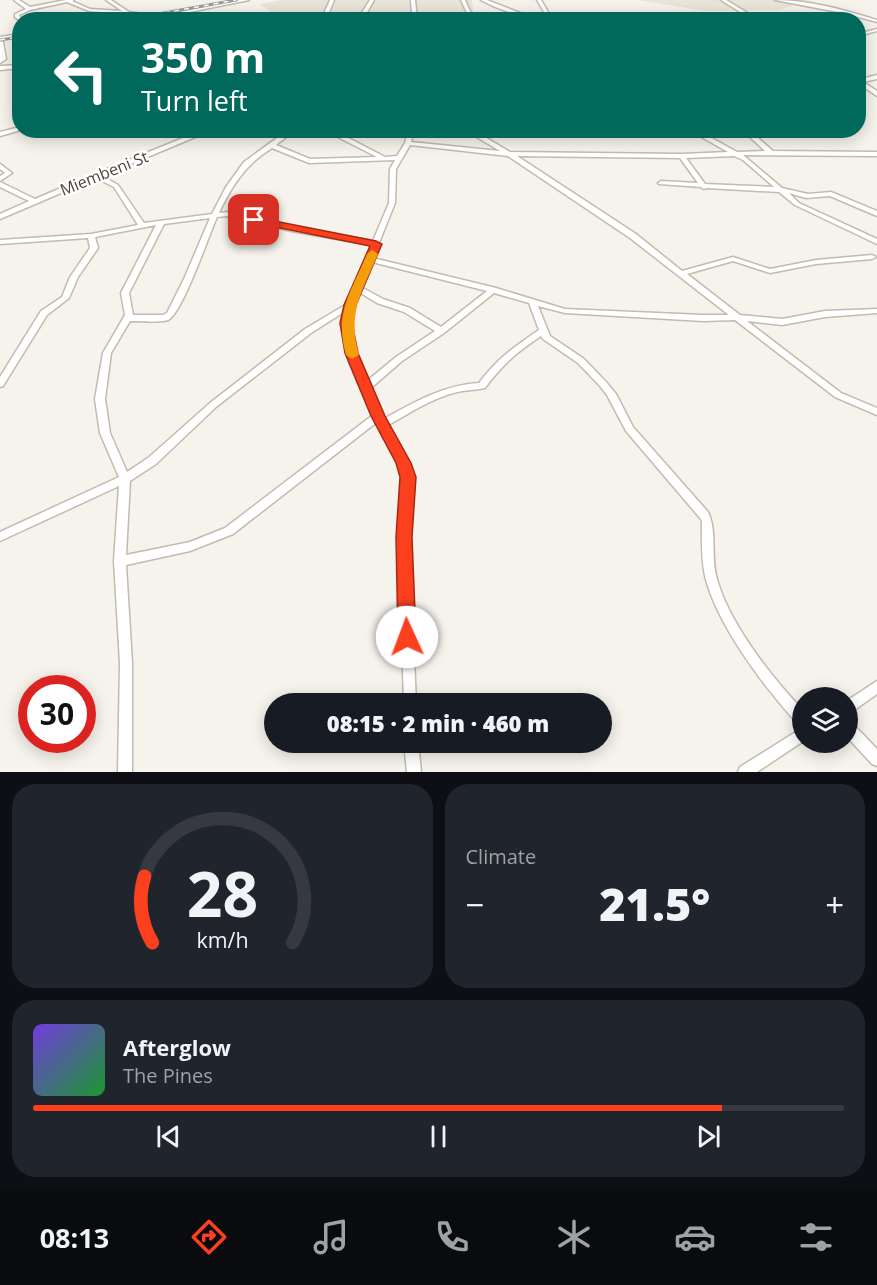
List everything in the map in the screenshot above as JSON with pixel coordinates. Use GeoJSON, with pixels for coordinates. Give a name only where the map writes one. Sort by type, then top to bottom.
{"type":"FeatureCollection","features":[{"type":"Feature","properties":{"kind":"street"},"geometry":{"type":"LineString","coordinates":[[16,0],[29,9]]}},
{"type":"Feature","properties":{"kind":"street"},"geometry":{"type":"LineString","coordinates":[[22,12],[70,0],[89,10],[115,12]]}},
{"type":"Feature","properties":{"kind":"street"},"geometry":{"type":"LineString","coordinates":[[108,0],[126,12]]}},
{"type":"Feature","properties":{"kind":"street"},"geometry":{"type":"LineString","coordinates":[[186,12],[247,0]]}},
{"type":"Feature","properties":{"kind":"street"},"geometry":{"type":"LineString","coordinates":[[483,0],[514,12]]}},
{"type":"Feature","properties":{"kind":"street"},"geometry":{"type":"LineString","coordinates":[[723,0],[743,12]]}},
{"type":"Feature","properties":{"kind":"street"},"geometry":{"type":"LineString","coordinates":[[777,0],[847,12]]}},
{"type":"Feature","properties":{"kind":"street"},"geometry":{"type":"LineString","coordinates":[[840,12],[844,11]]}},
{"type":"Feature","properties":{"kind":"street"},"geometry":{"type":"LineString","coordinates":[[0,41],[3,58],[0,61]]}},
{"type":"Feature","properties":{"kind":"street"},"geometry":{"type":"LineString","coordinates":[[868,90],[877,94]]}},
{"type":"Feature","properties":{"kind":"street","name":"Miembeni St"},"geometry":{"type":"LineString","coordinates":[[0,217],[188,138]]}},
{"type":"Feature","properties":{"kind":"street"},"geometry":{"type":"LineString","coordinates":[[128,318],[165,318],[170,315],[214,216],[242,168],[281,138]]}},
{"type":"Feature","properties":{"kind":"street"},"geometry":{"type":"LineString","coordinates":[[343,138],[384,158]]}},
{"type":"Feature","properties":{"kind":"street"},"geometry":{"type":"LineString","coordinates":[[409,138],[393,169],[392,203],[350,305],[346,323],[351,353],[380,420],[404,463],[408,477],[404,537],[410,693]]}},
{"type":"Feature","properties":{"kind":"street"},"geometry":{"type":"LineString","coordinates":[[481,138],[633,236],[838,395],[877,412]]}},
{"type":"Feature","properties":{"kind":"street"},"geometry":{"type":"LineString","coordinates":[[707,138],[735,153],[802,207],[877,242]]}},
{"type":"Feature","properties":{"kind":"street"},"geometry":{"type":"LineString","coordinates":[[754,138],[771,153]]}},
{"type":"Feature","properties":{"kind":"street"},"geometry":{"type":"LineString","coordinates":[[408,143],[508,154],[682,156],[735,153],[877,154]]}},
{"type":"Feature","properties":{"kind":"street"},"geometry":{"type":"LineString","coordinates":[[271,145],[309,161],[398,158]]}},
{"type":"Feature","properties":{"kind":"street"},"geometry":{"type":"LineString","coordinates":[[682,156],[704,187]]}},
{"type":"Feature","properties":{"kind":"street"},"geometry":{"type":"LineString","coordinates":[[0,166],[9,173],[0,179]]}},
{"type":"Feature","properties":{"kind":"street"},"geometry":{"type":"LineString","coordinates":[[96,175],[116,186],[142,226]]}},
{"type":"Feature","properties":{"kind":"street"},"geometry":{"type":"LineString","coordinates":[[661,183],[783,190],[809,196]]}},
{"type":"Feature","properties":{"kind":"street"},"geometry":{"type":"LineString","coordinates":[[0,184],[34,201]]}},
{"type":"Feature","properties":{"kind":"street"},"geometry":{"type":"LineString","coordinates":[[790,198],[831,194],[877,214]]}},
{"type":"Feature","properties":{"kind":"street"},"geometry":{"type":"LineString","coordinates":[[0,242],[92,237],[161,222],[233,215],[291,229],[376,244]]}},
{"type":"Feature","properties":{"kind":"street"},"geometry":{"type":"LineString","coordinates":[[125,772],[126,663],[120,561],[125,479],[105,434],[100,399],[107,353],[128,318],[125,293],[161,222]]}},
{"type":"Feature","properties":{"kind":"street"},"geometry":{"type":"LineString","coordinates":[[0,384],[44,313],[65,298],[74,277],[94,248],[92,237]]}},
{"type":"Feature","properties":{"kind":"street"},"geometry":{"type":"LineString","coordinates":[[682,273],[733,259],[770,271],[816,262],[875,257]]}},
{"type":"Feature","properties":{"kind":"street"},"geometry":{"type":"LineString","coordinates":[[370,260],[493,290],[565,311],[703,318],[738,317],[782,322]]}},
{"type":"Feature","properties":{"kind":"street"},"geometry":{"type":"LineString","coordinates":[[357,288],[380,301],[407,310],[441,332]]}},
{"type":"Feature","properties":{"kind":"street"},"geometry":{"type":"LineString","coordinates":[[366,387],[399,359],[441,332],[493,290]]}},
{"type":"Feature","properties":{"kind":"street"},"geometry":{"type":"LineString","coordinates":[[532,301],[543,331],[551,341],[581,361],[608,389],[628,429],[704,515],[707,521],[708,565],[716,594],[778,694],[792,708]]}},
{"type":"Feature","properties":{"kind":"street"},"geometry":{"type":"LineString","coordinates":[[0,537],[125,479],[152,461],[213,405],[308,331],[350,305]]}},
{"type":"Feature","properties":{"kind":"street"},"geometry":{"type":"LineString","coordinates":[[760,333],[782,322],[825,314],[877,311]]}},
{"type":"Feature","properties":{"kind":"street"},"geometry":{"type":"LineString","coordinates":[[120,561],[214,539],[229,531],[380,420],[445,392],[458,388],[482,386],[495,368],[513,351],[543,331]]}},
{"type":"Feature","properties":{"kind":"street"},"geometry":{"type":"LineString","coordinates":[[858,700],[877,687]]}},
{"type":"Feature","properties":{"kind":"street"},"geometry":{"type":"LineString","coordinates":[[858,739],[877,759]]}},
{"type":"Feature","properties":{"kind":"street"},"geometry":{"type":"LineString","coordinates":[[754,770],[792,742]]}},
{"type":"Feature","properties":{"kind":"street"},"geometry":{"type":"LineString","coordinates":[[412,753],[414,772]]}},
{"type":"Feature","properties":{"kind":"shaded area"},"geometry":{"type":"Polygon","coordinates":[[[283,0],[472,0],[473,12],[271,12],[260,4],[283,0]]]}},
{"type":"Feature","properties":{"kind":"shaded area"},"geometry":{"type":"Polygon","coordinates":[[[638,0],[807,0],[780,10],[705,11],[638,0]]]}},
{"type":"Feature","properties":{"kind":"railway"},"geometry":{"type":"LineString","coordinates":[[169,12],[236,0]]}},
{"type":"Feature","properties":{"kind":"railway"},"geometry":{"type":"LineString","coordinates":[[0,40],[12,38]]}},
{"type":"Feature","properties":{"kind":"slow traffic"},"geometry":{"type":"LineString","coordinates":[[352,355],[347,336],[347,314],[372,254]]}},
{"type":"Feature","properties":{"kind":"route"},"geometry":{"type":"LineString","coordinates":[[254,220],[376,244],[350,305],[346,323],[347,336],[351,353],[378,416],[404,463],[408,477],[408,506],[404,537],[407,637]]}}]}
